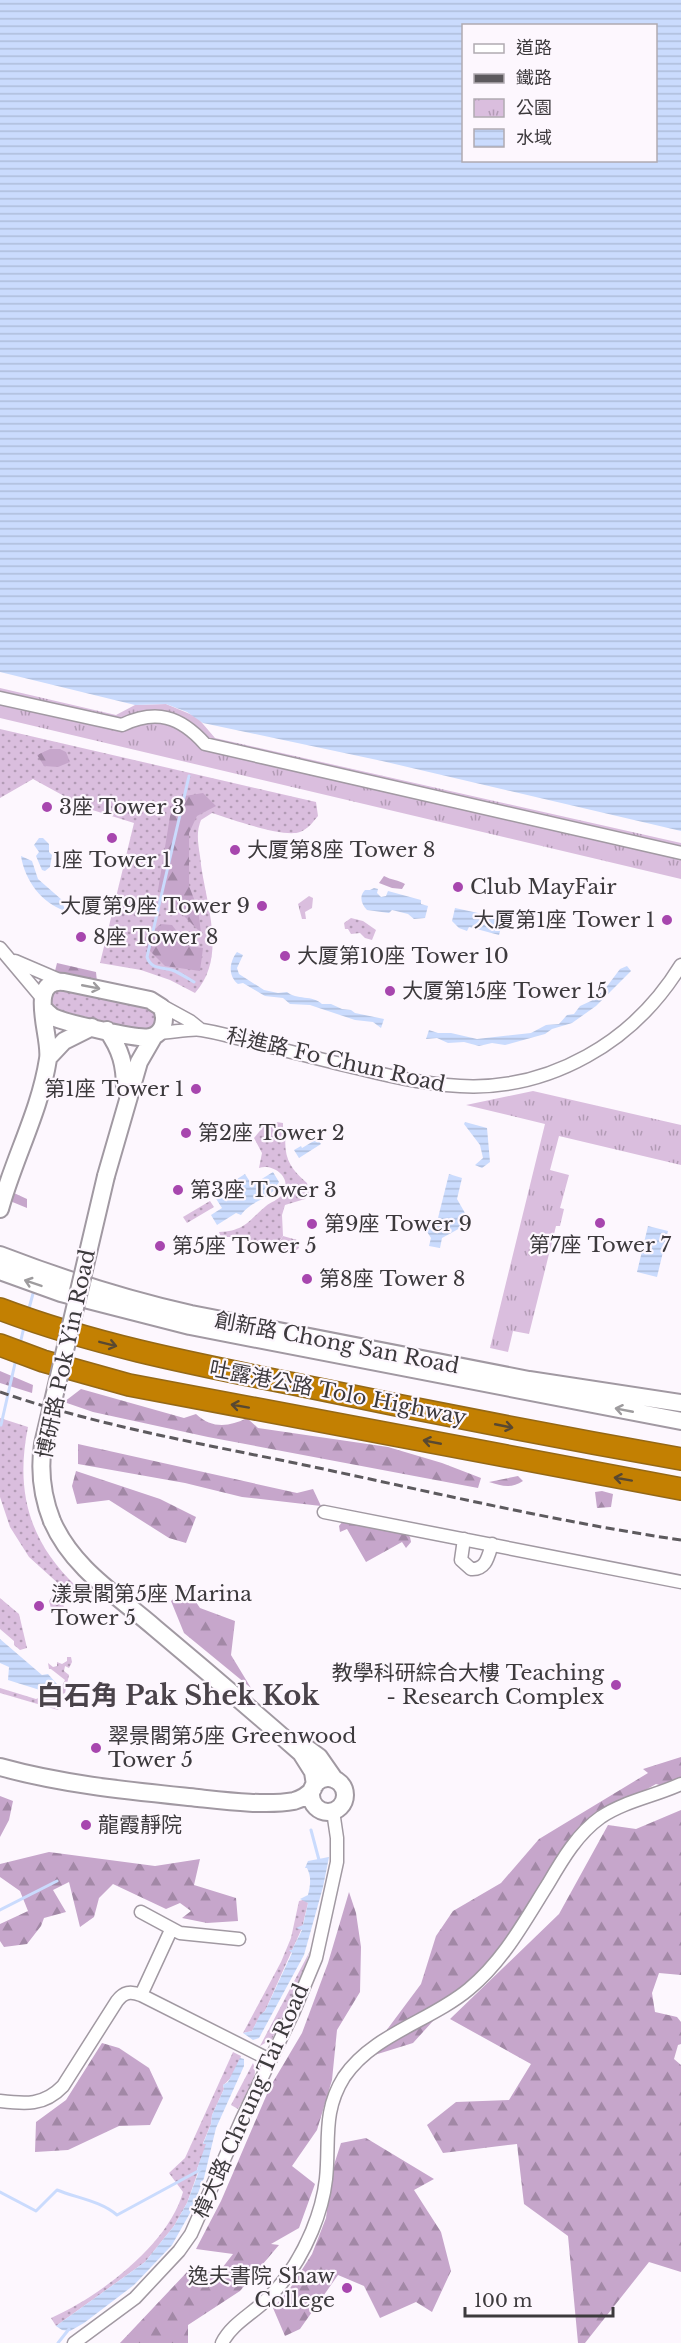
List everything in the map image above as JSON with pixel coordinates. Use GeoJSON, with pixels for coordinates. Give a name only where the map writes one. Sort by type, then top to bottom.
{"type":"FeatureCollection","features":[{"type":"Feature","properties":{"kind":"highway","name":"吐露港公路 Tolo Highway"},"geometry":{"type":"LineString","coordinates":[[0,1309],[51,1328],[134,1351],[681,1459]]}},
{"type":"Feature","properties":{"kind":"highway","name":"吐露港公路 Tolo Highway"},"geometry":{"type":"LineString","coordinates":[[0,1345],[43,1361],[129,1385],[681,1489]]}},
{"type":"Feature","properties":{"kind":"street"},"geometry":{"type":"LineString","coordinates":[[0,698],[122,725],[137,718],[153,716],[166,718],[183,724],[205,744],[681,853]]}},
{"type":"Feature","properties":{"kind":"street","name":"科進路 Fo Chun Road"},"geometry":{"type":"LineString","coordinates":[[0,948],[11,959],[48,1013],[60,1020],[138,1037],[200,1029],[387,1075],[442,1086],[475,1088],[540,1077],[571,1065],[605,1046],[644,1015],[681,966]]}},
{"type":"Feature","properties":{"kind":"street","name":"科進路 Fo Chun Road"},"geometry":{"type":"LineString","coordinates":[[11,959],[64,982],[150,1000],[190,1021],[200,1029]]}},
{"type":"Feature","properties":{"kind":"street"},"geometry":{"type":"LineString","coordinates":[[0,1209],[4,1185],[33,1119],[48,1058],[42,1002],[48,986],[55,982],[64,982]]}},
{"type":"Feature","properties":{"kind":"street"},"geometry":{"type":"LineString","coordinates":[[150,1000],[161,1007],[164,1015],[163,1025],[155,1035]]}},
{"type":"Feature","properties":{"kind":"street"},"geometry":{"type":"LineString","coordinates":[[48,1058],[64,1041],[100,1029]]}},
{"type":"Feature","properties":{"kind":"street","name":"博研路 Pok Yin Road"},"geometry":{"type":"LineString","coordinates":[[100,1029],[117,1044],[124,1063],[123,1113]]}},
{"type":"Feature","properties":{"kind":"street","name":"博研路 Pok Yin Road"},"geometry":{"type":"LineString","coordinates":[[155,1035],[139,1062],[106,1176],[43,1444],[41,1461],[43,1492],[52,1521],[64,1544],[84,1569],[305,1758],[313,1772],[314,1787]]}},
{"type":"Feature","properties":{"kind":"street","name":"創新路 Chong San Road"},"geometry":{"type":"LineString","coordinates":[[4,1265],[62,1286],[190,1326],[681,1421]]}},
{"type":"Feature","properties":{"kind":"street","name":"創新路 Chong San Road"},"geometry":{"type":"LineString","coordinates":[[62,1286],[191,1314],[529,1380],[681,1403]]}},
{"type":"Feature","properties":{"kind":"street"},"geometry":{"type":"LineString","coordinates":[[324,1512],[681,1582]]}},
{"type":"Feature","properties":{"kind":"street"},"geometry":{"type":"LineString","coordinates":[[464,1539],[461,1560],[471,1569],[479,1568],[485,1563],[492,1544]]}},
{"type":"Feature","properties":{"kind":"street","name":"博研路 Pok Yin Road"},"geometry":{"type":"LineString","coordinates":[[262,1719],[319,1757],[335,1780]]}},
{"type":"Feature","properties":{"kind":"street"},"geometry":{"type":"LineString","coordinates":[[0,1767],[28,1775],[87,1786],[238,1802],[282,1810],[326,1810],[343,1804],[345,1796],[341,1785],[335,1780],[326,1779],[301,1798],[291,1801],[238,1802]]}},
{"type":"Feature","properties":{"kind":"street"},"geometry":{"type":"LineString","coordinates":[[222,2343],[231,2330],[280,2285],[307,2243],[316,2222],[324,2192],[326,2138],[331,2106],[351,2068],[376,2046],[454,2001],[482,1977],[505,1952],[564,1857],[599,1818],[619,1807],[681,1784]]}},
{"type":"Feature","properties":{"kind":"street"},"geometry":{"type":"LineString","coordinates":[[314,1787],[313,1802],[326,1810]]}},
{"type":"Feature","properties":{"kind":"street","name":"樟大路 Cheung Tai Road"},"geometry":{"type":"LineString","coordinates":[[74,2343],[135,2298],[179,2251],[191,2234],[316,1958],[337,1862],[337,1838],[326,1810]]}},
{"type":"Feature","properties":{"kind":"street"},"geometry":{"type":"LineString","coordinates":[[141,1912],[180,1933],[238,1939]]}},
{"type":"Feature","properties":{"kind":"street"},"geometry":{"type":"LineString","coordinates":[[141,1995],[171,1930]]}},
{"type":"Feature","properties":{"kind":"street"},"geometry":{"type":"LineString","coordinates":[[0,2101],[25,2104],[41,2102],[55,2094],[63,2086],[122,1995],[128,1992],[141,1995],[270,2060]]}},
{"type":"Feature","properties":{"kind":"green space"},"geometry":{"type":"Polygon","coordinates":[[[0,688],[116,715],[135,705],[166,704],[197,717],[215,738],[681,843],[681,879],[0,718],[0,688]]]}},
{"type":"Feature","properties":{"kind":"green space"},"geometry":{"type":"Polygon","coordinates":[[[0,729],[316,802],[318,816],[305,829],[292,833],[257,827],[212,813],[201,820],[198,842],[213,945],[211,962],[205,978],[195,993],[170,980],[141,970],[100,963],[134,823],[86,808],[33,779],[0,798],[0,729]]]}},
{"type":"Feature","properties":{"kind":"green space"},"geometry":{"type":"Polygon","coordinates":[[[50,749],[60,749],[66,752],[70,762],[58,767],[44,766],[37,755],[50,749]]]}},
{"type":"Feature","properties":{"kind":"green space"},"geometry":{"type":"Polygon","coordinates":[[[203,793],[216,806],[197,816],[189,833],[189,886],[198,909],[201,933],[158,890],[173,798],[203,793]]]}},
{"type":"Feature","properties":{"kind":"green space"},"geometry":{"type":"Polygon","coordinates":[[[384,876],[405,884],[402,889],[379,883],[384,876]]]}},
{"type":"Feature","properties":{"kind":"green space"},"geometry":{"type":"Polygon","coordinates":[[[309,896],[313,898],[312,908],[305,912],[306,919],[302,919],[298,904],[309,896]]]}},
{"type":"Feature","properties":{"kind":"green space"},"geometry":{"type":"Polygon","coordinates":[[[351,918],[363,921],[376,930],[372,940],[360,933],[351,934],[348,929],[345,929],[344,923],[351,918]]]}},
{"type":"Feature","properties":{"kind":"green space"},"geometry":{"type":"Polygon","coordinates":[[[161,924],[172,925],[188,946],[203,948],[200,971],[165,966],[140,941],[161,924]]]}},
{"type":"Feature","properties":{"kind":"green space"},"geometry":{"type":"Polygon","coordinates":[[[57,963],[96,972],[97,982],[55,971],[57,963]]]}},
{"type":"Feature","properties":{"kind":"green space"},"geometry":{"type":"Polygon","coordinates":[[[60,988],[150,1009],[156,1017],[156,1022],[154,1027],[143,1031],[58,1010],[51,1001],[52,994],[60,988]]]}},
{"type":"Feature","properties":{"kind":"green space"},"geometry":{"type":"Polygon","coordinates":[[[533,1091],[681,1125],[681,1165],[559,1136],[550,1170],[569,1175],[560,1208],[564,1209],[560,1226],[556,1226],[529,1334],[513,1331],[508,1352],[490,1348],[545,1124],[466,1105],[533,1091]]]}},
{"type":"Feature","properties":{"kind":"green space"},"geometry":{"type":"Polygon","coordinates":[[[276,1122],[283,1123],[283,1130],[286,1132],[285,1148],[289,1161],[307,1183],[309,1194],[305,1199],[285,1205],[282,1215],[283,1236],[274,1248],[266,1248],[239,1237],[221,1237],[219,1232],[235,1230],[246,1224],[280,1197],[285,1189],[286,1183],[281,1174],[271,1168],[259,1168],[262,1153],[254,1138],[263,1127],[276,1122]]]}},
{"type":"Feature","properties":{"kind":"green space"},"geometry":{"type":"Polygon","coordinates":[[[14,1193],[27,1199],[27,1208],[10,1201],[14,1193]]]}},
{"type":"Feature","properties":{"kind":"green space"},"geometry":{"type":"Polygon","coordinates":[[[210,1201],[214,1207],[187,1223],[183,1217],[210,1201]]]}},
{"type":"Feature","properties":{"kind":"green space"},"geometry":{"type":"Polygon","coordinates":[[[283,1236],[297,1240],[299,1248],[291,1251],[279,1247],[277,1245],[283,1236]]]}},
{"type":"Feature","properties":{"kind":"green space"},"geometry":{"type":"Polygon","coordinates":[[[0,1371],[33,1385],[32,1393],[0,1383],[0,1371]]]}},
{"type":"Feature","properties":{"kind":"green space"},"geometry":{"type":"Polygon","coordinates":[[[81,1389],[184,1418],[196,1414],[214,1424],[227,1425],[247,1418],[258,1428],[388,1447],[442,1463],[481,1478],[478,1488],[208,1437],[93,1412],[64,1402],[81,1389]]]}},
{"type":"Feature","properties":{"kind":"green space"},"geometry":{"type":"Polygon","coordinates":[[[0,1418],[28,1427],[23,1473],[30,1514],[47,1552],[77,1587],[71,1595],[29,1557],[10,1527],[0,1497],[0,1418]]]}},
{"type":"Feature","properties":{"kind":"green space"},"geometry":{"type":"Polygon","coordinates":[[[78,1444],[297,1493],[313,1489],[321,1506],[242,1497],[185,1483],[78,1464],[78,1444]]]}},
{"type":"Feature","properties":{"kind":"green space"},"geometry":{"type":"Polygon","coordinates":[[[76,1471],[160,1499],[196,1517],[186,1543],[169,1538],[109,1500],[77,1504],[72,1486],[76,1471]]]}},
{"type":"Feature","properties":{"kind":"green space"},"geometry":{"type":"Polygon","coordinates":[[[518,1476],[523,1481],[510,1486],[489,1482],[518,1476]]]}},
{"type":"Feature","properties":{"kind":"green space"},"geometry":{"type":"Polygon","coordinates":[[[595,1492],[613,1494],[611,1507],[597,1508],[595,1492]]]}},
{"type":"Feature","properties":{"kind":"green space"},"geometry":{"type":"Polygon","coordinates":[[[343,1521],[406,1534],[410,1537],[411,1542],[406,1548],[402,1542],[366,1562],[347,1529],[340,1532],[339,1526],[343,1521]]]}},
{"type":"Feature","properties":{"kind":"green space"},"geometry":{"type":"Polygon","coordinates":[[[187,1589],[200,1608],[235,1621],[231,1655],[251,1688],[184,1633],[171,1601],[187,1589]]]}},
{"type":"Feature","properties":{"kind":"green space"},"geometry":{"type":"Polygon","coordinates":[[[55,1593],[62,1598],[64,1608],[55,1612],[49,1601],[55,1593]]]}},
{"type":"Feature","properties":{"kind":"green space"},"geometry":{"type":"Polygon","coordinates":[[[0,1598],[19,1614],[27,1648],[20,1650],[14,1645],[14,1641],[0,1629],[0,1598]]]}},
{"type":"Feature","properties":{"kind":"green space"},"geometry":{"type":"Polygon","coordinates":[[[67,1657],[71,1657],[72,1662],[69,1668],[65,1666],[64,1671],[69,1675],[65,1693],[59,1695],[60,1699],[64,1699],[58,1710],[0,1693],[0,1688],[36,1699],[61,1688],[65,1680],[49,1669],[48,1663],[53,1667],[57,1666],[57,1662],[62,1664],[67,1661],[67,1657]]]}},
{"type":"Feature","properties":{"kind":"green space"},"geometry":{"type":"Polygon","coordinates":[[[681,1757],[681,1791],[656,1784],[587,1823],[503,1944],[413,2043],[352,2062],[380,2039],[421,1984],[436,1936],[453,1911],[501,1883],[539,1839],[648,1773],[643,1769],[681,1757]]]}},
{"type":"Feature","properties":{"kind":"green space"},"geometry":{"type":"Polygon","coordinates":[[[0,1796],[13,1801],[9,1820],[0,1837],[0,1796]]]}},
{"type":"Feature","properties":{"kind":"green space"},"geometry":{"type":"Polygon","coordinates":[[[681,1810],[681,1975],[659,1973],[652,1993],[655,2012],[677,2017],[681,2022],[681,2044],[678,2045],[674,2059],[681,2065],[681,2272],[649,2262],[585,2343],[578,2343],[568,2236],[524,2204],[517,2144],[443,2153],[427,2125],[456,2102],[509,2100],[531,2064],[450,2019],[559,1914],[608,1825],[636,1829],[681,1810]]]}},
{"type":"Feature","properties":{"kind":"green space"},"geometry":{"type":"Polygon","coordinates":[[[49,1852],[155,1866],[200,1859],[194,1885],[236,1898],[238,1921],[207,1923],[182,1918],[191,1911],[180,1903],[166,1909],[113,1884],[99,1898],[94,1917],[80,1927],[69,1882],[53,1890],[66,1912],[44,1918],[41,1926],[27,1944],[4,1947],[0,1941],[0,1924],[28,1911],[20,1891],[0,1877],[0,1864],[49,1852]]]}},
{"type":"Feature","properties":{"kind":"green space"},"geometry":{"type":"Polygon","coordinates":[[[349,1892],[356,1913],[361,1947],[360,1992],[337,2030],[332,2080],[317,2130],[292,2166],[315,2184],[299,2228],[271,2244],[279,2245],[240,2291],[188,2325],[188,2343],[120,2343],[188,2271],[219,2272],[233,2254],[196,2249],[221,2201],[270,2087],[302,2033],[328,1963],[349,1892]]]}},
{"type":"Feature","properties":{"kind":"green space"},"geometry":{"type":"Polygon","coordinates":[[[306,1899],[308,1903],[302,1928],[265,2011],[252,2031],[243,2033],[281,1962],[291,1938],[299,1901],[306,1899]]]}},
{"type":"Feature","properties":{"kind":"green space"},"geometry":{"type":"Polygon","coordinates":[[[310,1951],[302,1975],[272,2039],[260,2046],[310,1951]]]}},
{"type":"Feature","properties":{"kind":"green space"},"geometry":{"type":"Polygon","coordinates":[[[102,2043],[119,2048],[149,2068],[163,2098],[150,2125],[119,2126],[68,2150],[35,2152],[36,2122],[66,2100],[102,2043]]]}},
{"type":"Feature","properties":{"kind":"green space"},"geometry":{"type":"Polygon","coordinates":[[[233,2052],[241,2056],[240,2060],[232,2076],[223,2085],[224,2089],[203,2143],[207,2144],[197,2169],[198,2172],[187,2203],[174,2226],[145,2262],[56,2326],[51,2318],[70,2309],[110,2283],[130,2267],[163,2231],[183,2192],[169,2173],[185,2158],[233,2052]]]}},
{"type":"Feature","properties":{"kind":"green space"},"geometry":{"type":"Polygon","coordinates":[[[253,2063],[255,2075],[238,2109],[231,2105],[253,2063]]]}},
{"type":"Feature","properties":{"kind":"green space"},"geometry":{"type":"Polygon","coordinates":[[[366,2138],[434,2179],[414,2190],[441,2232],[451,2271],[432,2312],[416,2302],[380,2318],[364,2286],[338,2275],[300,2329],[285,2336],[273,2308],[289,2290],[312,2254],[326,2218],[332,2171],[341,2143],[366,2138]]]}},
{"type":"Feature","properties":{"kind":"water"},"geometry":{"type":"Polygon","coordinates":[[[0,0],[681,0],[681,831],[382,761],[203,723],[187,712],[166,704],[135,705],[0,672],[0,0]]]}},
{"type":"Feature","properties":{"kind":"water"},"geometry":{"type":"Polygon","coordinates":[[[39,838],[43,838],[49,844],[49,852],[52,855],[50,867],[45,871],[42,870],[36,856],[39,852],[34,845],[39,838]]]}},
{"type":"Feature","properties":{"kind":"water"},"geometry":{"type":"Polygon","coordinates":[[[21,856],[32,861],[38,879],[62,900],[65,911],[49,903],[36,890],[26,874],[21,856]]]}},
{"type":"Feature","properties":{"kind":"water"},"geometry":{"type":"Polygon","coordinates":[[[378,889],[377,893],[381,897],[386,896],[388,891],[421,900],[421,904],[428,906],[425,918],[414,919],[408,914],[392,910],[389,913],[367,910],[361,897],[365,890],[378,889]]]}},
{"type":"Feature","properties":{"kind":"water"},"geometry":{"type":"Polygon","coordinates":[[[455,908],[501,918],[503,920],[499,935],[469,927],[467,931],[459,928],[452,921],[455,908]]]}},
{"type":"Feature","properties":{"kind":"water"},"geometry":{"type":"Polygon","coordinates":[[[237,952],[243,955],[237,968],[239,974],[264,990],[287,992],[295,996],[314,999],[322,1004],[331,1004],[355,1013],[384,1019],[381,1028],[373,1022],[355,1020],[310,1005],[290,1004],[283,998],[265,996],[243,983],[238,984],[231,972],[237,952]]]}},
{"type":"Feature","properties":{"kind":"water"},"geometry":{"type":"Polygon","coordinates":[[[627,966],[631,971],[596,1006],[572,1023],[552,1029],[545,1034],[505,1045],[492,1043],[479,1046],[464,1042],[448,1043],[437,1038],[426,1039],[429,1030],[477,1039],[531,1033],[546,1025],[559,1024],[567,1015],[574,1014],[580,1006],[591,1001],[605,989],[620,969],[627,966]]]}},
{"type":"Feature","properties":{"kind":"water"},"geometry":{"type":"Polygon","coordinates":[[[465,1122],[487,1128],[490,1162],[482,1168],[475,1165],[483,1158],[480,1145],[464,1124],[465,1122]]]}},
{"type":"Feature","properties":{"kind":"water"},"geometry":{"type":"Polygon","coordinates":[[[317,1139],[321,1144],[299,1158],[294,1150],[317,1139]]]}},
{"type":"Feature","properties":{"kind":"water"},"geometry":{"type":"Polygon","coordinates":[[[273,1172],[279,1182],[271,1193],[251,1205],[241,1215],[236,1213],[217,1225],[211,1215],[222,1208],[213,1194],[245,1174],[252,1185],[273,1172]]]}},
{"type":"Feature","properties":{"kind":"water"},"geometry":{"type":"Polygon","coordinates":[[[449,1174],[462,1178],[457,1199],[465,1213],[462,1227],[442,1238],[440,1248],[429,1246],[431,1238],[424,1227],[438,1218],[449,1174]]]}},
{"type":"Feature","properties":{"kind":"water"},"geometry":{"type":"Polygon","coordinates":[[[648,1226],[668,1231],[657,1277],[637,1272],[648,1226]]]}},
{"type":"Feature","properties":{"kind":"water"},"geometry":{"type":"Polygon","coordinates":[[[0,1639],[42,1675],[48,1674],[57,1684],[43,1691],[8,1680],[9,1667],[0,1663],[0,1639]]]}},
{"type":"Feature","properties":{"kind":"water"},"geometry":{"type":"Polygon","coordinates":[[[329,1857],[304,1955],[259,2038],[253,2040],[243,2033],[252,2031],[260,2015],[265,2011],[292,1953],[289,1950],[292,1950],[302,1930],[296,1928],[303,1925],[308,1903],[300,1899],[308,1895],[310,1875],[305,1868],[308,1861],[329,1857]]]}},
{"type":"Feature","properties":{"kind":"water"},"geometry":{"type":"Polygon","coordinates":[[[240,2058],[244,2059],[244,2066],[216,2128],[204,2178],[190,2213],[172,2245],[134,2285],[84,2323],[70,2331],[56,2326],[145,2262],[174,2226],[187,2203],[199,2171],[197,2169],[206,2144],[203,2144],[212,2115],[224,2089],[223,2085],[228,2082],[240,2058]]]}},
{"type":"Feature","properties":{"kind":"waterway"},"geometry":{"type":"LineString","coordinates":[[189,776],[147,957],[154,966],[172,970],[194,982]]}},
{"type":"Feature","properties":{"kind":"waterway"},"geometry":{"type":"LineString","coordinates":[[28,1312],[34,1290]]}},
{"type":"Feature","properties":{"kind":"waterway"},"geometry":{"type":"LineString","coordinates":[[20,1344],[24,1327]]}},
{"type":"Feature","properties":{"kind":"waterway"},"geometry":{"type":"LineString","coordinates":[[1,1425],[16,1359]]}},
{"type":"Feature","properties":{"kind":"waterway"},"geometry":{"type":"LineString","coordinates":[[311,1830],[319,1860]]}},
{"type":"Feature","properties":{"kind":"waterway"},"geometry":{"type":"LineString","coordinates":[[0,1910],[57,1881]]}},
{"type":"Feature","properties":{"kind":"waterway"},"geometry":{"type":"LineString","coordinates":[[0,2192],[36,2211],[57,2190],[96,2203],[117,2215],[200,2170]]}},
{"type":"Feature","properties":{"kind":"waterway"},"geometry":{"type":"LineString","coordinates":[[58,2343],[69,2329]]}},
{"type":"Feature","properties":{"kind":"railway"},"geometry":{"type":"LineString","coordinates":[[0,1392],[77,1415],[156,1434],[543,1516],[681,1540]]}},
{"type":"Feature","properties":{"kind":"place","name":"3座 Tower 3"},"geometry":{"type":"Point","coordinates":[47,807]}},
{"type":"Feature","properties":{"kind":"place","name":"1座 Tower 1"},"geometry":{"type":"Point","coordinates":[112,838]}},
{"type":"Feature","properties":{"kind":"place","name":"大厦第8座 Tower 8"},"geometry":{"type":"Point","coordinates":[235,850]}},
{"type":"Feature","properties":{"kind":"place","name":"Club MayFair"},"geometry":{"type":"Point","coordinates":[458,887]}},
{"type":"Feature","properties":{"kind":"place","name":"大厦第9座 Tower 9"},"geometry":{"type":"Point","coordinates":[262,906]}},
{"type":"Feature","properties":{"kind":"place","name":"大厦第1座 Tower 1"},"geometry":{"type":"Point","coordinates":[667,920]}},
{"type":"Feature","properties":{"kind":"place","name":"8座 Tower 8"},"geometry":{"type":"Point","coordinates":[81,937]}},
{"type":"Feature","properties":{"kind":"place","name":"大厦第10座 Tower 10"},"geometry":{"type":"Point","coordinates":[285,956]}},
{"type":"Feature","properties":{"kind":"place","name":"大厦第15座 Tower 15"},"geometry":{"type":"Point","coordinates":[390,991]}},
{"type":"Feature","properties":{"kind":"place","name":"第1座 Tower 1"},"geometry":{"type":"Point","coordinates":[196,1089]}},
{"type":"Feature","properties":{"kind":"place","name":"第2座 Tower 2"},"geometry":{"type":"Point","coordinates":[186,1133]}},
{"type":"Feature","properties":{"kind":"place","name":"第3座 Tower 3"},"geometry":{"type":"Point","coordinates":[178,1190]}},
{"type":"Feature","properties":{"kind":"place","name":"第7座 Tower 7"},"geometry":{"type":"Point","coordinates":[600,1223]}},
{"type":"Feature","properties":{"kind":"place","name":"第9座 Tower 9"},"geometry":{"type":"Point","coordinates":[312,1224]}},
{"type":"Feature","properties":{"kind":"place","name":"第5座 Tower 5"},"geometry":{"type":"Point","coordinates":[160,1246]}},
{"type":"Feature","properties":{"kind":"place","name":"第8座 Tower 8"},"geometry":{"type":"Point","coordinates":[307,1279]}},
{"type":"Feature","properties":{"kind":"place","name":"漾景閣第5座 Marina Tower 5"},"geometry":{"type":"Point","coordinates":[39,1606]}},
{"type":"Feature","properties":{"kind":"place","name":"教學科研綜合大樓 Teaching - Research Complex"},"geometry":{"type":"Point","coordinates":[616,1685]}},
{"type":"Feature","properties":{"kind":"place","name":"翠景閣第5座 Greenwood Tower 5"},"geometry":{"type":"Point","coordinates":[96,1748]}},
{"type":"Feature","properties":{"kind":"place","name":"龍霞靜院"},"geometry":{"type":"Point","coordinates":[86,1825]}},
{"type":"Feature","properties":{"kind":"place","name":"逸夫書院 Shaw College"},"geometry":{"type":"Point","coordinates":[347,2288]}},
{"type":"Feature","properties":{"kind":"district","name":"白石角 Pak Shek Kok"},"geometry":{"type":"Point","coordinates":[178,1695]}}]}
